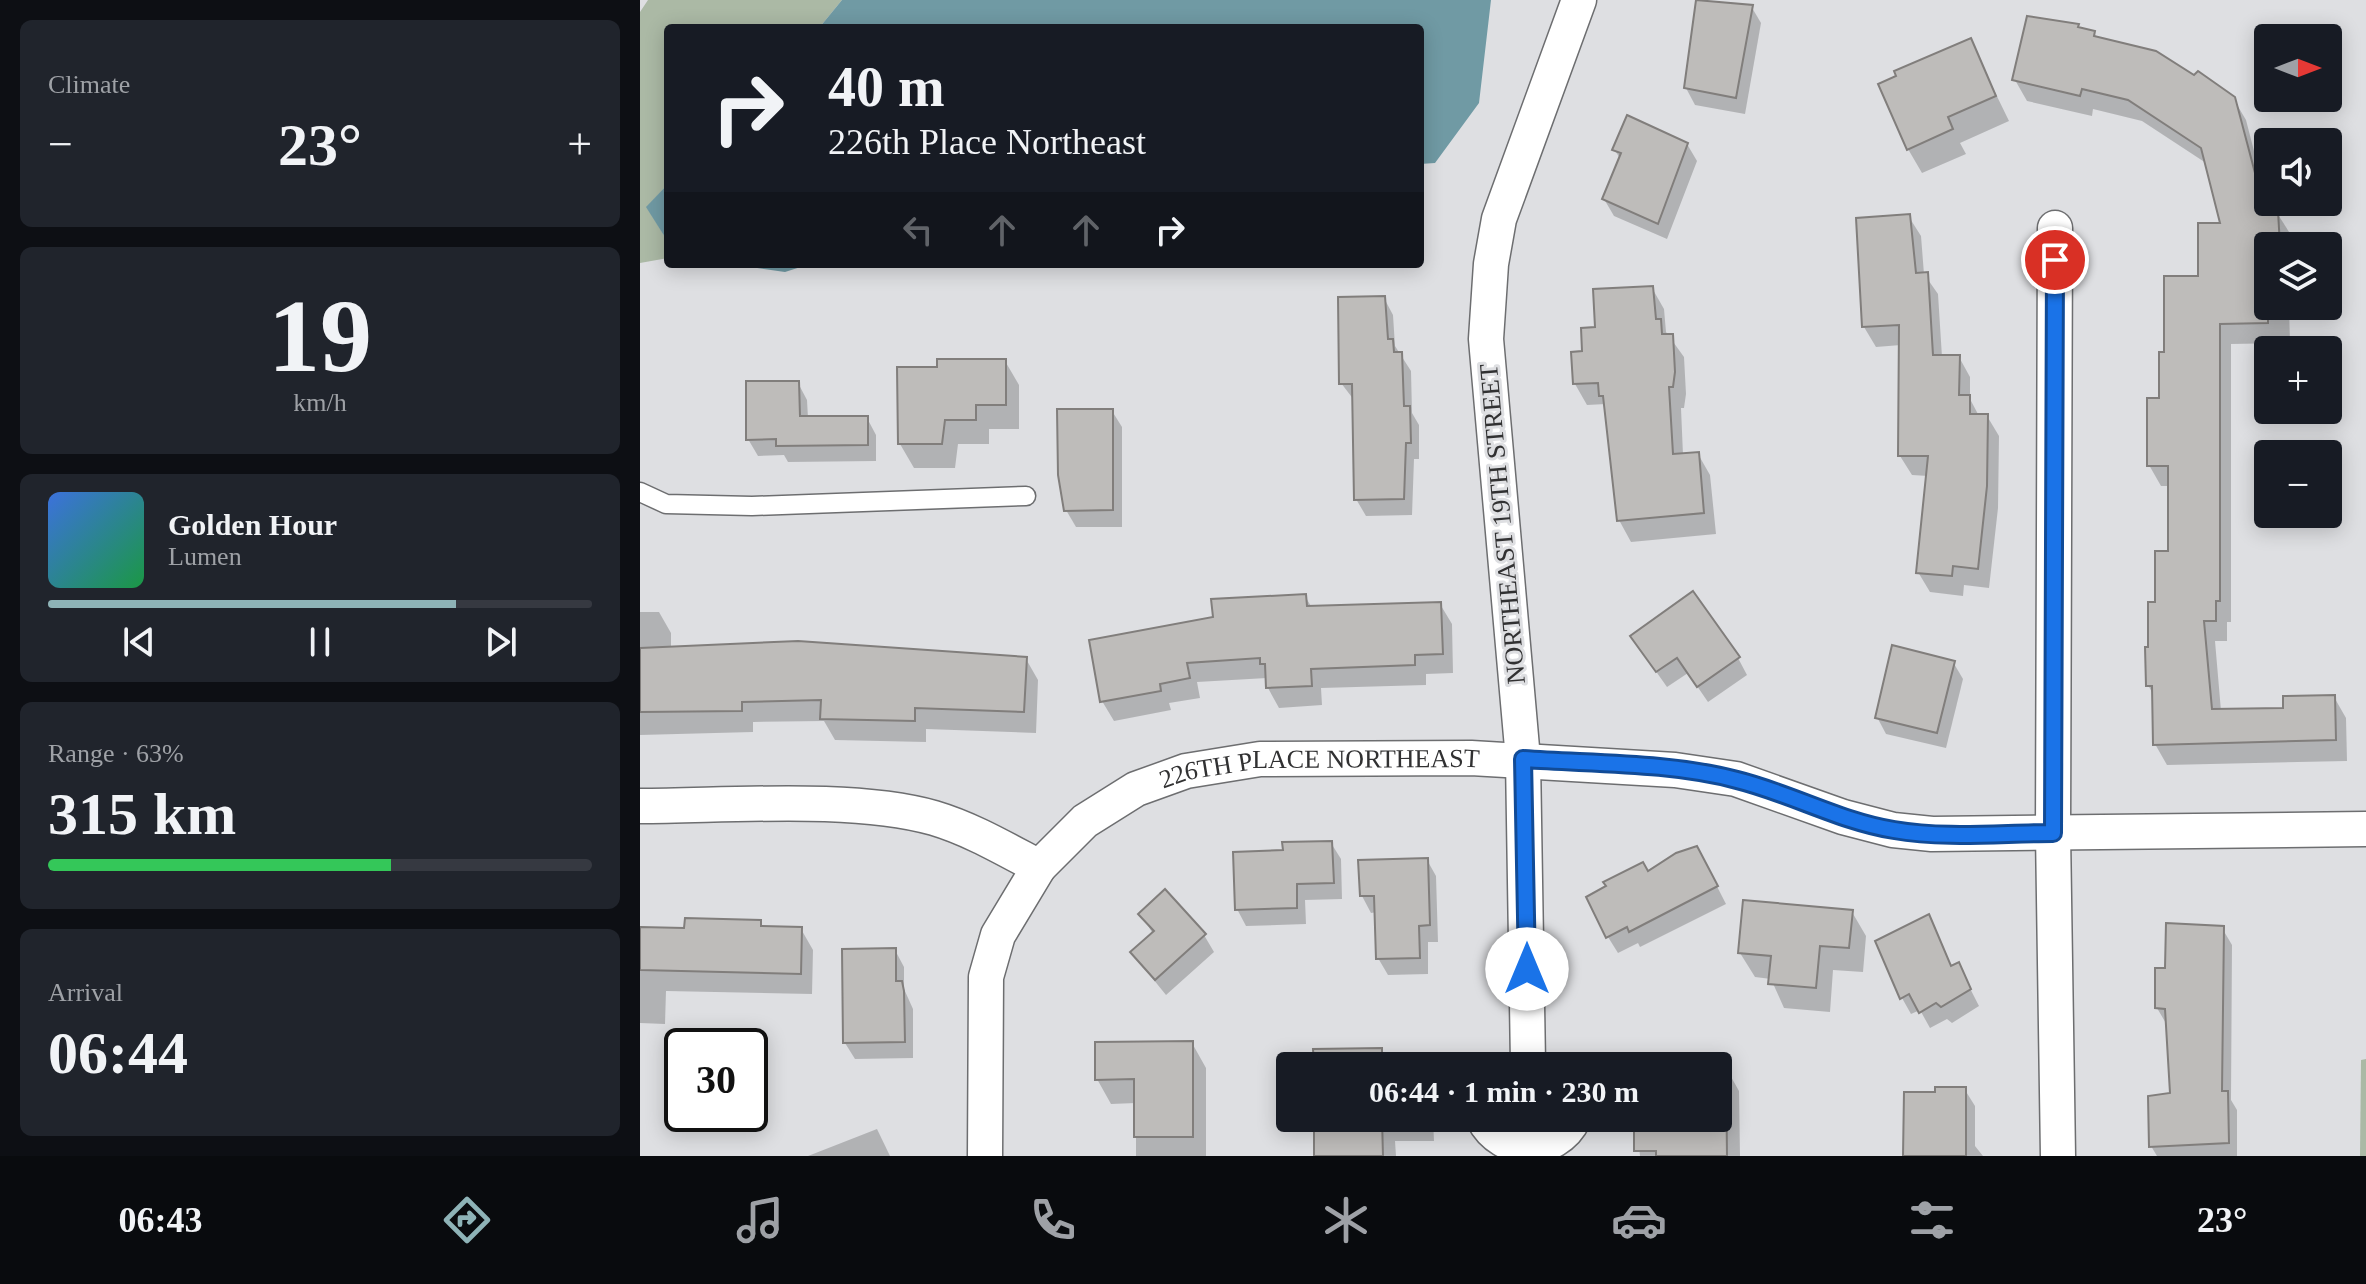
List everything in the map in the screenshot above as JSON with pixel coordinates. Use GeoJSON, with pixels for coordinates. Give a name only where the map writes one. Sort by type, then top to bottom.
{"type":"FeatureCollection","features":[{"type":"Feature","properties":{"kind":"street","name":"NORTHEAST 19TH STREET"},"geometry":{"type":"LineString","coordinates":[[1529,1052],[1523,759],[1486,339],[1491,264],[1499,219],[1579,0]]}},
{"type":"Feature","properties":{"kind":"street"},"geometry":{"type":"LineString","coordinates":[[2055,228],[2053,833],[2058,1156]]}},
{"type":"Feature","properties":{"kind":"street","name":"226TH PLACE NORTHEAST"},"geometry":{"type":"LineString","coordinates":[[985,1156],[986,977],[998,935],[1039,867],[1085,821],[1136,789],[1186,771],[1260,759],[1523,759],[1675,770],[1736,779],[1843,817],[1893,830],[1932,834],[2366,829]]}},
{"type":"Feature","properties":{"kind":"street"},"geometry":{"type":"LineString","coordinates":[[640,806],[877,809],[933,818],[987,839],[1039,867]]}},
{"type":"Feature","properties":{"kind":"street"},"geometry":{"type":"LineString","coordinates":[[1491,1132],[1499,1145],[1513,1153],[1528,1156],[1545,1153],[1558,1145],[1569,1132]]}},
{"type":"Feature","properties":{"kind":"lane"},"geometry":{"type":"LineString","coordinates":[[640,492],[666,504],[752,506],[1026,496]]}},
{"type":"Feature","properties":{"kind":"green space"},"geometry":{"type":"Polygon","coordinates":[[[648,0],[842,0],[822,24],[664,24],[664,188],[647,207],[664,235],[664,259],[640,263],[640,12],[648,0]]]}},
{"type":"Feature","properties":{"kind":"green space"},"geometry":{"type":"Polygon","coordinates":[[[2366,1059],[2366,1156],[2360,1156],[2361,1060],[2366,1059]]]}},
{"type":"Feature","properties":{"kind":"water"},"geometry":{"type":"Polygon","coordinates":[[[842,0],[1491,0],[1479,103],[1435,163],[1424,164],[1424,24],[822,24],[842,0]]]}},
{"type":"Feature","properties":{"kind":"water"},"geometry":{"type":"Polygon","coordinates":[[[664,188],[664,236],[646,207],[664,188]]]}},
{"type":"Feature","properties":{"kind":"water"},"geometry":{"type":"Polygon","coordinates":[[[758,268],[798,268],[785,272],[758,268]]]}},
{"type":"Feature","properties":{"kind":"building"},"geometry":{"type":"Polygon","coordinates":[[[1696,0],[1753,5],[1736,98],[1684,88],[1696,0]]]}},
{"type":"Feature","properties":{"kind":"building"},"geometry":{"type":"Polygon","coordinates":[[[2027,16],[2079,24],[2078,27],[2095,31],[2094,36],[2156,51],[2194,75],[2198,71],[2235,97],[2254,169],[2254,216],[2278,216],[2279,232],[2254,232],[2254,320],[2268,320],[2268,323],[2220,324],[2220,601],[2216,601],[2216,621],[2204,621],[2212,709],[2283,708],[2283,696],[2335,695],[2336,740],[2153,745],[2152,686],[2146,686],[2145,647],[2148,647],[2148,602],[2155,602],[2155,551],[2168,551],[2168,466],[2147,466],[2147,398],[2159,398],[2159,352],[2164,352],[2164,276],[2198,276],[2198,223],[2220,223],[2201,148],[2128,100],[2082,89],[2080,96],[2012,80],[2027,16]]]}},
{"type":"Feature","properties":{"kind":"building"},"geometry":{"type":"Polygon","coordinates":[[[1971,38],[1996,96],[1948,117],[1953,129],[1907,150],[1878,84],[1896,76],[1894,71],[1971,38]]]}},
{"type":"Feature","properties":{"kind":"building"},"geometry":{"type":"Polygon","coordinates":[[[1627,115],[1688,143],[1658,224],[1602,199],[1621,153],[1612,150],[1627,115]]]}},
{"type":"Feature","properties":{"kind":"building"},"geometry":{"type":"Polygon","coordinates":[[[1910,214],[1916,273],[1928,272],[1933,355],[1960,355],[1959,395],[1970,395],[1970,414],[1988,414],[1987,486],[1978,569],[1953,566],[1952,576],[1916,573],[1928,456],[1898,456],[1899,325],[1862,327],[1856,218],[1910,214]]]}},
{"type":"Feature","properties":{"kind":"building"},"geometry":{"type":"Polygon","coordinates":[[[1653,286],[1656,319],[1661,319],[1662,334],[1673,334],[1675,372],[1673,387],[1669,387],[1673,454],[1699,452],[1704,513],[1617,521],[1603,396],[1599,396],[1598,383],[1573,384],[1571,352],[1582,351],[1581,328],[1595,327],[1593,289],[1653,286]]]}},
{"type":"Feature","properties":{"kind":"building"},"geometry":{"type":"Polygon","coordinates":[[[1385,296],[1388,339],[1393,339],[1394,352],[1402,352],[1404,406],[1410,406],[1411,443],[1406,443],[1404,499],[1354,500],[1352,384],[1339,384],[1338,297],[1385,296]]]}},
{"type":"Feature","properties":{"kind":"building"},"geometry":{"type":"Polygon","coordinates":[[[937,359],[1006,359],[1006,405],[976,405],[976,420],[945,420],[942,444],[898,444],[897,367],[937,367],[937,359]]]}},
{"type":"Feature","properties":{"kind":"building"},"geometry":{"type":"Polygon","coordinates":[[[746,381],[799,381],[800,416],[868,416],[868,445],[776,446],[776,439],[746,440],[746,381]]]}},
{"type":"Feature","properties":{"kind":"building"},"geometry":{"type":"Polygon","coordinates":[[[1057,409],[1113,409],[1113,510],[1064,511],[1058,475],[1057,409]]]}},
{"type":"Feature","properties":{"kind":"building"},"geometry":{"type":"Polygon","coordinates":[[[1693,591],[1740,657],[1697,687],[1677,658],[1656,672],[1630,636],[1693,591]]]}},
{"type":"Feature","properties":{"kind":"building"},"geometry":{"type":"Polygon","coordinates":[[[1306,594],[1307,606],[1441,602],[1443,654],[1415,655],[1415,665],[1311,669],[1312,686],[1266,688],[1265,664],[1260,664],[1260,658],[1187,663],[1190,678],[1160,684],[1161,691],[1100,702],[1089,640],[1213,617],[1211,599],[1306,594]]]}},
{"type":"Feature","properties":{"kind":"building"},"geometry":{"type":"Polygon","coordinates":[[[798,641],[1027,657],[1024,712],[915,708],[915,721],[820,719],[821,700],[742,702],[742,711],[640,712],[640,648],[798,641]]]}},
{"type":"Feature","properties":{"kind":"building"},"geometry":{"type":"Polygon","coordinates":[[[1892,645],[1955,661],[1937,733],[1875,718],[1892,645]]]}},
{"type":"Feature","properties":{"kind":"building"},"geometry":{"type":"Polygon","coordinates":[[[1332,841],[1334,883],[1297,884],[1297,908],[1235,910],[1233,852],[1283,850],[1282,842],[1332,841]]]}},
{"type":"Feature","properties":{"kind":"building"},"geometry":{"type":"Polygon","coordinates":[[[1697,846],[1718,886],[1629,932],[1627,927],[1606,938],[1586,897],[1606,886],[1603,882],[1643,862],[1648,871],[1676,853],[1697,846]]]}},
{"type":"Feature","properties":{"kind":"building"},"geometry":{"type":"Polygon","coordinates":[[[1428,858],[1430,925],[1419,926],[1420,958],[1376,959],[1374,896],[1360,896],[1358,860],[1428,858]]]}},
{"type":"Feature","properties":{"kind":"building"},"geometry":{"type":"Polygon","coordinates":[[[1165,889],[1206,934],[1155,980],[1130,952],[1154,931],[1138,914],[1165,889]]]}},
{"type":"Feature","properties":{"kind":"building"},"geometry":{"type":"Polygon","coordinates":[[[1743,900],[1853,910],[1849,948],[1820,946],[1816,988],[1768,984],[1771,956],[1738,953],[1743,900]]]}},
{"type":"Feature","properties":{"kind":"building"},"geometry":{"type":"Polygon","coordinates":[[[1929,914],[1951,966],[1959,962],[1971,989],[1941,1007],[1936,1003],[1919,1013],[1909,994],[1900,999],[1875,941],[1929,914]]]}},
{"type":"Feature","properties":{"kind":"building"},"geometry":{"type":"Polygon","coordinates":[[[685,918],[761,920],[761,926],[802,927],[801,974],[640,970],[640,927],[684,928],[685,918]]]}},
{"type":"Feature","properties":{"kind":"building"},"geometry":{"type":"Polygon","coordinates":[[[2166,923],[2224,926],[2222,1091],[2228,1091],[2229,1143],[2149,1147],[2148,1096],[2170,1093],[2165,1009],[2155,1008],[2155,968],[2165,968],[2166,923]]]}},
{"type":"Feature","properties":{"kind":"building"},"geometry":{"type":"Polygon","coordinates":[[[896,948],[896,981],[902,981],[904,991],[905,1042],[843,1043],[842,949],[896,948]]]}},
{"type":"Feature","properties":{"kind":"building"},"geometry":{"type":"Polygon","coordinates":[[[1193,1041],[1193,1137],[1134,1137],[1134,1079],[1095,1080],[1095,1042],[1193,1041]]]}},
{"type":"Feature","properties":{"kind":"building"},"geometry":{"type":"Polygon","coordinates":[[[1382,1048],[1382,1052],[1313,1052],[1313,1049],[1382,1048]]]}},
{"type":"Feature","properties":{"kind":"building"},"geometry":{"type":"Polygon","coordinates":[[[1935,1087],[1966,1087],[1966,1156],[1903,1156],[1904,1092],[1935,1092],[1935,1087]]]}},
{"type":"Feature","properties":{"kind":"building"},"geometry":{"type":"Polygon","coordinates":[[[1314,1132],[1382,1132],[1383,1156],[1314,1156],[1314,1132]]]}},
{"type":"Feature","properties":{"kind":"building"},"geometry":{"type":"Polygon","coordinates":[[[1634,1132],[1727,1132],[1727,1156],[1656,1156],[1656,1151],[1634,1151],[1634,1132]]]}},
{"type":"Feature","properties":{"kind":"route"},"geometry":{"type":"LineString","coordinates":[[1527,969],[1523,759],[1675,770],[1736,779],[1843,817],[1893,830],[1932,834],[2053,833],[2055,260]]}}]}
